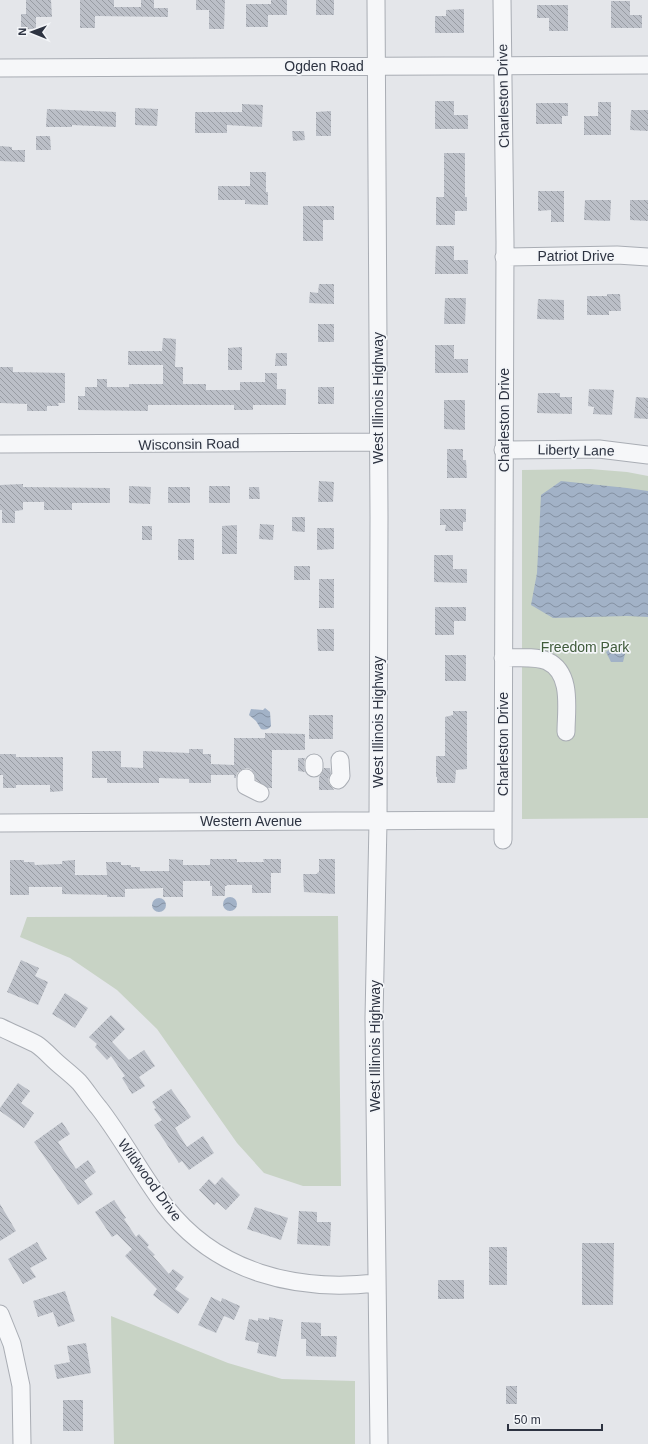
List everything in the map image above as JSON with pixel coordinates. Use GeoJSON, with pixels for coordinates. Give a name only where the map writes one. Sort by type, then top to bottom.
{"type":"FeatureCollection","features":[{"type":"Feature","properties":{"kind":"street","name":"West Illinois Highway"},"geometry":{"type":"LineString","coordinates":[[376,0],[378,822],[374,1018],[379,1444]]}},
{"type":"Feature","properties":{"kind":"street","name":"Charleston Drive"},"geometry":{"type":"LineString","coordinates":[[502,0],[504,257],[503,840]]}},
{"type":"Feature","properties":{"kind":"street","name":"Ogden Road"},"geometry":{"type":"LineString","coordinates":[[0,68],[648,65]]}},
{"type":"Feature","properties":{"kind":"street","name":"Patriot Drive"},"geometry":{"type":"LineString","coordinates":[[504,257],[617,255],[648,257]]}},
{"type":"Feature","properties":{"kind":"street","name":"Wisconsin Road"},"geometry":{"type":"LineString","coordinates":[[0,444],[128,445],[378,442]]}},
{"type":"Feature","properties":{"kind":"street","name":"Liberty Lane"},"geometry":{"type":"LineString","coordinates":[[504,450],[599,449],[648,456]]}},
{"type":"Feature","properties":{"kind":"street"},"geometry":{"type":"LineString","coordinates":[[503,658],[530,658],[547,661],[559,670],[566,686],[566,732]]}},
{"type":"Feature","properties":{"kind":"street"},"geometry":{"type":"LineString","coordinates":[[338,780],[340,776],[340,760]]}},
{"type":"Feature","properties":{"kind":"street"},"geometry":{"type":"LineString","coordinates":[[246,778],[246,786],[260,793]]}},
{"type":"Feature","properties":{"kind":"street","name":"Western Avenue"},"geometry":{"type":"LineString","coordinates":[[0,823],[355,820],[378,822],[503,820]]}},
{"type":"Feature","properties":{"kind":"street","name":"Wildwood Drive"},"geometry":{"type":"LineString","coordinates":[[0,1027],[37,1044],[79,1082],[107,1119],[165,1206],[187,1230],[213,1250],[243,1267],[272,1278],[323,1285],[357,1285],[376,1283]]}},
{"type":"Feature","properties":{"kind":"street"},"geometry":{"type":"LineString","coordinates":[[0,1314],[12,1344],[21,1386],[22,1444]]}},
{"type":"Feature","properties":{"kind":"green space","name":"Freedom Park"},"geometry":{"type":"Polygon","coordinates":[[[590,469],[627,472],[648,476],[648,818],[522,819],[522,470],[590,469]]]}},
{"type":"Feature","properties":{"kind":"green space"},"geometry":{"type":"Polygon","coordinates":[[[338,916],[341,1186],[303,1186],[264,1173],[237,1143],[157,1029],[117,990],[70,958],[20,937],[27,917],[338,916]]]}},
{"type":"Feature","properties":{"kind":"green space"},"geometry":{"type":"Polygon","coordinates":[[[111,1316],[228,1363],[282,1379],[355,1381],[355,1444],[114,1444],[111,1316]]]}},
{"type":"Feature","properties":{"kind":"water"},"geometry":{"type":"Polygon","coordinates":[[[561,481],[648,491],[648,617],[627,616],[553,618],[531,605],[537,573],[541,495],[561,481]]]}},
{"type":"Feature","properties":{"kind":"water"},"geometry":{"type":"Polygon","coordinates":[[[616,644],[626,650],[623,662],[611,662],[606,652],[616,644]]]}},
{"type":"Feature","properties":{"kind":"water"},"geometry":{"type":"Polygon","coordinates":[[[265,708],[270,712],[271,726],[264,730],[261,729],[256,721],[249,715],[251,709],[263,710],[265,708]]]}},
{"type":"Feature","properties":{"kind":"water"},"geometry":{"type":"Polygon","coordinates":[[[227,897],[233,897],[237,901],[237,907],[233,911],[227,911],[223,907],[223,901],[227,897]]]}},
{"type":"Feature","properties":{"kind":"water"},"geometry":{"type":"Polygon","coordinates":[[[159,898],[164,900],[166,905],[164,910],[159,912],[154,910],[152,905],[154,900],[159,898]]]}},
{"type":"Feature","properties":{"kind":"building"},"geometry":{"type":"Polygon","coordinates":[[[26,0],[51,0],[52,17],[36,17],[36,29],[21,29],[21,14],[26,14],[26,0]]]}},
{"type":"Feature","properties":{"kind":"building"},"geometry":{"type":"Polygon","coordinates":[[[80,0],[114,0],[114,7],[141,7],[141,0],[154,0],[154,8],[168,8],[168,17],[95,16],[95,28],[80,28],[80,0]]]}},
{"type":"Feature","properties":{"kind":"building"},"geometry":{"type":"Polygon","coordinates":[[[196,0],[225,0],[224,29],[209,29],[209,10],[196,10],[196,0]]]}},
{"type":"Feature","properties":{"kind":"building"},"geometry":{"type":"Polygon","coordinates":[[[271,0],[287,0],[287,15],[268,15],[268,27],[246,27],[246,4],[271,4],[271,0]]]}},
{"type":"Feature","properties":{"kind":"building"},"geometry":{"type":"Polygon","coordinates":[[[316,0],[334,0],[334,15],[316,15],[316,0]]]}},
{"type":"Feature","properties":{"kind":"building"},"geometry":{"type":"Polygon","coordinates":[[[611,1],[630,1],[630,15],[642,15],[642,28],[611,28],[611,1]]]}},
{"type":"Feature","properties":{"kind":"building"},"geometry":{"type":"Polygon","coordinates":[[[537,5],[568,5],[568,31],[549,31],[549,18],[537,18],[537,5]]]}},
{"type":"Feature","properties":{"kind":"building"},"geometry":{"type":"Polygon","coordinates":[[[464,9],[464,33],[435,33],[435,16],[446,16],[446,10],[464,9]]]}},
{"type":"Feature","properties":{"kind":"building"},"geometry":{"type":"Polygon","coordinates":[[[435,101],[454,101],[454,115],[468,115],[468,129],[435,129],[435,101]]]}},
{"type":"Feature","properties":{"kind":"building"},"geometry":{"type":"Polygon","coordinates":[[[598,102],[611,102],[611,135],[584,135],[584,116],[598,116],[598,102]]]}},
{"type":"Feature","properties":{"kind":"building"},"geometry":{"type":"Polygon","coordinates":[[[536,103],[568,103],[568,116],[562,116],[562,124],[536,124],[536,103]]]}},
{"type":"Feature","properties":{"kind":"building"},"geometry":{"type":"Polygon","coordinates":[[[242,104],[263,105],[262,127],[227,125],[227,133],[195,133],[195,112],[242,112],[242,104]]]}},
{"type":"Feature","properties":{"kind":"building"},"geometry":{"type":"Polygon","coordinates":[[[135,108],[158,109],[157,126],[135,125],[135,108]]]}},
{"type":"Feature","properties":{"kind":"building"},"geometry":{"type":"Polygon","coordinates":[[[47,109],[116,112],[116,127],[72,125],[72,127],[46,127],[47,109]]]}},
{"type":"Feature","properties":{"kind":"building"},"geometry":{"type":"Polygon","coordinates":[[[631,110],[648,110],[648,131],[630,130],[631,110]]]}},
{"type":"Feature","properties":{"kind":"building"},"geometry":{"type":"Polygon","coordinates":[[[331,111],[331,136],[316,136],[316,112],[331,111]]]}},
{"type":"Feature","properties":{"kind":"building"},"geometry":{"type":"Polygon","coordinates":[[[292,131],[304,131],[305,140],[293,141],[292,131]]]}},
{"type":"Feature","properties":{"kind":"building"},"geometry":{"type":"Polygon","coordinates":[[[36,136],[50,136],[51,150],[36,150],[36,136]]]}},
{"type":"Feature","properties":{"kind":"building"},"geometry":{"type":"Polygon","coordinates":[[[0,146],[12,147],[12,150],[25,150],[25,162],[0,161],[0,146]]]}},
{"type":"Feature","properties":{"kind":"building"},"geometry":{"type":"Polygon","coordinates":[[[444,153],[465,153],[465,197],[467,197],[467,211],[455,211],[455,225],[436,225],[436,197],[444,197],[444,153]]]}},
{"type":"Feature","properties":{"kind":"building"},"geometry":{"type":"Polygon","coordinates":[[[250,172],[266,172],[266,192],[268,192],[268,205],[245,204],[245,200],[218,200],[218,186],[250,186],[250,172]]]}},
{"type":"Feature","properties":{"kind":"building"},"geometry":{"type":"Polygon","coordinates":[[[538,191],[564,191],[564,222],[551,222],[551,210],[538,211],[538,191]]]}},
{"type":"Feature","properties":{"kind":"building"},"geometry":{"type":"Polygon","coordinates":[[[585,200],[611,200],[610,221],[584,220],[585,200]]]}},
{"type":"Feature","properties":{"kind":"building"},"geometry":{"type":"Polygon","coordinates":[[[630,200],[648,200],[648,221],[630,220],[630,200]]]}},
{"type":"Feature","properties":{"kind":"building"},"geometry":{"type":"Polygon","coordinates":[[[303,206],[334,206],[334,220],[323,220],[323,241],[303,241],[303,206]]]}},
{"type":"Feature","properties":{"kind":"building"},"geometry":{"type":"Polygon","coordinates":[[[436,246],[454,246],[454,260],[468,260],[468,274],[435,274],[436,246]]]}},
{"type":"Feature","properties":{"kind":"building"},"geometry":{"type":"Polygon","coordinates":[[[319,284],[334,284],[334,304],[309,303],[310,292],[318,293],[319,284]]]}},
{"type":"Feature","properties":{"kind":"building"},"geometry":{"type":"Polygon","coordinates":[[[607,294],[620,294],[621,311],[609,311],[609,315],[587,315],[587,296],[607,296],[607,294]]]}},
{"type":"Feature","properties":{"kind":"building"},"geometry":{"type":"Polygon","coordinates":[[[445,298],[466,298],[465,324],[444,324],[445,298]]]}},
{"type":"Feature","properties":{"kind":"building"},"geometry":{"type":"Polygon","coordinates":[[[538,299],[564,300],[564,320],[537,319],[538,299]]]}},
{"type":"Feature","properties":{"kind":"building"},"geometry":{"type":"Polygon","coordinates":[[[318,324],[334,324],[334,342],[318,342],[318,324]]]}},
{"type":"Feature","properties":{"kind":"building"},"geometry":{"type":"Polygon","coordinates":[[[163,338],[176,339],[175,367],[183,367],[183,384],[206,384],[206,390],[240,390],[240,382],[265,382],[265,373],[277,373],[277,389],[286,389],[286,405],[253,405],[253,410],[234,410],[234,405],[148,405],[148,411],[78,410],[78,396],[85,396],[85,387],[97,387],[97,379],[107,379],[107,387],[129,387],[129,384],[163,384],[163,365],[128,365],[128,351],[162,351],[163,338]]]}},
{"type":"Feature","properties":{"kind":"building"},"geometry":{"type":"Polygon","coordinates":[[[435,345],[454,345],[454,359],[468,359],[468,373],[435,373],[435,345]]]}},
{"type":"Feature","properties":{"kind":"building"},"geometry":{"type":"Polygon","coordinates":[[[242,347],[242,370],[228,370],[228,348],[242,347]]]}},
{"type":"Feature","properties":{"kind":"building"},"geometry":{"type":"Polygon","coordinates":[[[276,353],[287,353],[287,366],[275,366],[276,353]]]}},
{"type":"Feature","properties":{"kind":"building"},"geometry":{"type":"Polygon","coordinates":[[[0,367],[13,367],[13,372],[65,373],[65,403],[58,403],[59,406],[47,406],[47,411],[27,411],[27,404],[0,403],[0,367]]]}},
{"type":"Feature","properties":{"kind":"building"},"geometry":{"type":"Polygon","coordinates":[[[318,387],[334,387],[334,404],[318,404],[318,387]]]}},
{"type":"Feature","properties":{"kind":"building"},"geometry":{"type":"Polygon","coordinates":[[[589,389],[614,390],[612,415],[593,414],[594,407],[588,406],[589,389]]]}},
{"type":"Feature","properties":{"kind":"building"},"geometry":{"type":"Polygon","coordinates":[[[538,393],[560,393],[560,397],[572,397],[572,414],[537,413],[538,393]]]}},
{"type":"Feature","properties":{"kind":"building"},"geometry":{"type":"Polygon","coordinates":[[[636,397],[648,398],[648,419],[634,418],[636,397]]]}},
{"type":"Feature","properties":{"kind":"building"},"geometry":{"type":"Polygon","coordinates":[[[444,400],[465,400],[465,430],[444,429],[444,400]]]}},
{"type":"Feature","properties":{"kind":"building"},"geometry":{"type":"Polygon","coordinates":[[[447,449],[463,449],[463,460],[466,460],[467,478],[447,478],[447,449]]]}},
{"type":"Feature","properties":{"kind":"building"},"geometry":{"type":"Polygon","coordinates":[[[319,481],[334,482],[333,502],[318,502],[319,481]]]}},
{"type":"Feature","properties":{"kind":"building"},"geometry":{"type":"Polygon","coordinates":[[[23,484],[23,487],[110,488],[110,503],[72,503],[72,510],[44,510],[44,502],[23,502],[23,510],[15,511],[15,523],[2,523],[2,510],[0,510],[0,485],[23,484]]]}},
{"type":"Feature","properties":{"kind":"building"},"geometry":{"type":"Polygon","coordinates":[[[129,486],[151,487],[150,504],[129,503],[129,486]]]}},
{"type":"Feature","properties":{"kind":"building"},"geometry":{"type":"Polygon","coordinates":[[[209,486],[230,486],[230,503],[209,503],[209,486]]]}},
{"type":"Feature","properties":{"kind":"building"},"geometry":{"type":"Polygon","coordinates":[[[168,487],[190,487],[190,503],[168,503],[168,487]]]}},
{"type":"Feature","properties":{"kind":"building"},"geometry":{"type":"Polygon","coordinates":[[[249,487],[259,487],[260,499],[249,499],[249,487]]]}},
{"type":"Feature","properties":{"kind":"building"},"geometry":{"type":"Polygon","coordinates":[[[440,509],[466,509],[466,522],[463,522],[463,531],[445,531],[446,525],[440,525],[440,509]]]}},
{"type":"Feature","properties":{"kind":"building"},"geometry":{"type":"Polygon","coordinates":[[[292,517],[305,517],[305,532],[292,531],[292,517]]]}},
{"type":"Feature","properties":{"kind":"building"},"geometry":{"type":"Polygon","coordinates":[[[260,524],[274,525],[273,540],[259,539],[260,524]]]}},
{"type":"Feature","properties":{"kind":"building"},"geometry":{"type":"Polygon","coordinates":[[[237,525],[237,554],[222,554],[222,526],[237,525]]]}},
{"type":"Feature","properties":{"kind":"building"},"geometry":{"type":"Polygon","coordinates":[[[142,526],[152,526],[152,540],[142,540],[142,526]]]}},
{"type":"Feature","properties":{"kind":"building"},"geometry":{"type":"Polygon","coordinates":[[[317,528],[334,528],[334,549],[317,550],[317,528]]]}},
{"type":"Feature","properties":{"kind":"building"},"geometry":{"type":"Polygon","coordinates":[[[178,539],[194,539],[194,560],[178,560],[178,539]]]}},
{"type":"Feature","properties":{"kind":"building"},"geometry":{"type":"Polygon","coordinates":[[[434,555],[453,555],[453,569],[467,569],[467,583],[434,582],[434,555]]]}},
{"type":"Feature","properties":{"kind":"building"},"geometry":{"type":"Polygon","coordinates":[[[294,566],[310,566],[310,580],[294,580],[294,566]]]}},
{"type":"Feature","properties":{"kind":"building"},"geometry":{"type":"Polygon","coordinates":[[[319,579],[334,579],[334,608],[319,608],[319,579]]]}},
{"type":"Feature","properties":{"kind":"building"},"geometry":{"type":"Polygon","coordinates":[[[435,607],[466,607],[466,621],[454,621],[454,635],[435,635],[435,607]]]}},
{"type":"Feature","properties":{"kind":"building"},"geometry":{"type":"Polygon","coordinates":[[[317,629],[334,629],[334,651],[318,651],[317,629]]]}},
{"type":"Feature","properties":{"kind":"building"},"geometry":{"type":"Polygon","coordinates":[[[445,655],[466,655],[466,681],[445,681],[445,655]]]}},
{"type":"Feature","properties":{"kind":"building"},"geometry":{"type":"Polygon","coordinates":[[[453,711],[467,711],[467,769],[456,770],[455,783],[437,783],[436,756],[445,756],[445,717],[453,715],[453,711]]]}},
{"type":"Feature","properties":{"kind":"building"},"geometry":{"type":"Polygon","coordinates":[[[309,715],[333,715],[333,739],[309,739],[309,715]]]}},
{"type":"Feature","properties":{"kind":"building"},"geometry":{"type":"Polygon","coordinates":[[[265,733],[305,734],[305,750],[272,750],[272,788],[268,788],[256,780],[251,769],[246,768],[237,773],[236,778],[234,778],[234,775],[211,775],[211,783],[189,783],[189,779],[159,778],[159,783],[107,783],[107,778],[92,778],[92,751],[121,751],[121,767],[143,768],[143,751],[189,753],[189,749],[203,749],[203,754],[211,754],[211,764],[234,765],[234,738],[265,738],[265,733]]]}},
{"type":"Feature","properties":{"kind":"building"},"geometry":{"type":"Polygon","coordinates":[[[0,754],[16,754],[16,757],[63,757],[63,791],[50,792],[50,785],[16,785],[16,788],[3,788],[3,775],[0,775],[0,754]]]}},
{"type":"Feature","properties":{"kind":"building"},"geometry":{"type":"Polygon","coordinates":[[[298,758],[305,758],[305,772],[298,771],[298,758]]]}},
{"type":"Feature","properties":{"kind":"building"},"geometry":{"type":"Polygon","coordinates":[[[324,768],[330,768],[331,773],[328,779],[329,784],[334,790],[319,790],[319,777],[324,768]]]}},
{"type":"Feature","properties":{"kind":"building"},"geometry":{"type":"Polygon","coordinates":[[[169,859],[183,860],[183,865],[210,865],[210,859],[237,859],[237,862],[264,862],[263,859],[281,859],[281,873],[271,873],[271,893],[252,893],[252,885],[227,885],[225,886],[225,896],[212,896],[212,886],[210,886],[210,881],[183,881],[183,897],[163,897],[163,888],[125,889],[125,897],[62,894],[62,887],[29,887],[29,895],[10,895],[10,860],[34,862],[35,865],[62,864],[62,861],[75,860],[75,875],[107,875],[106,862],[121,862],[121,865],[140,867],[140,871],[169,871],[169,859]]]}},
{"type":"Feature","properties":{"kind":"building"},"geometry":{"type":"Polygon","coordinates":[[[319,859],[335,859],[335,894],[304,892],[303,874],[317,874],[319,872],[319,859]]]}},
{"type":"Feature","properties":{"kind":"building"},"geometry":{"type":"Polygon","coordinates":[[[21,960],[39,968],[35,976],[48,982],[38,1005],[7,992],[21,960]]]}},
{"type":"Feature","properties":{"kind":"building"},"geometry":{"type":"Polygon","coordinates":[[[65,993],[88,1008],[75,1028],[52,1014],[65,993]]]}},
{"type":"Feature","properties":{"kind":"building"},"geometry":{"type":"Polygon","coordinates":[[[111,1015],[125,1029],[112,1042],[129,1060],[144,1050],[155,1066],[139,1077],[145,1086],[132,1094],[122,1078],[125,1076],[111,1056],[107,1060],[95,1047],[97,1044],[89,1037],[111,1015]]]}},
{"type":"Feature","properties":{"kind":"building"},"geometry":{"type":"Polygon","coordinates":[[[18,1083],[30,1091],[21,1103],[34,1113],[24,1128],[0,1111],[0,1108],[18,1083]]]}},
{"type":"Feature","properties":{"kind":"building"},"geometry":{"type":"Polygon","coordinates":[[[171,1089],[191,1117],[175,1128],[187,1147],[203,1136],[214,1153],[189,1170],[182,1161],[179,1163],[154,1125],[162,1120],[154,1109],[156,1108],[152,1102],[171,1089]]]}},
{"type":"Feature","properties":{"kind":"building"},"geometry":{"type":"Polygon","coordinates":[[[62,1122],[70,1134],[58,1142],[76,1169],[88,1160],[96,1172],[84,1181],[93,1194],[78,1205],[34,1142],[62,1122]]]}},
{"type":"Feature","properties":{"kind":"building"},"geometry":{"type":"Polygon","coordinates":[[[222,1177],[240,1195],[226,1210],[217,1202],[214,1205],[199,1190],[209,1179],[215,1185],[222,1177]]]}},
{"type":"Feature","properties":{"kind":"building"},"geometry":{"type":"Polygon","coordinates":[[[114,1200],[136,1237],[139,1234],[149,1245],[147,1247],[155,1255],[153,1256],[169,1274],[173,1269],[184,1277],[175,1289],[189,1299],[178,1314],[153,1295],[157,1289],[125,1256],[132,1249],[117,1234],[112,1237],[95,1212],[114,1200]]]}},
{"type":"Feature","properties":{"kind":"building"},"geometry":{"type":"Polygon","coordinates":[[[0,1204],[16,1231],[0,1241],[0,1204]]]}},
{"type":"Feature","properties":{"kind":"building"},"geometry":{"type":"Polygon","coordinates":[[[255,1207],[288,1218],[281,1240],[247,1229],[255,1207]]]}},
{"type":"Feature","properties":{"kind":"building"},"geometry":{"type":"Polygon","coordinates":[[[299,1211],[317,1212],[317,1222],[331,1222],[330,1246],[297,1244],[299,1211]]]}},
{"type":"Feature","properties":{"kind":"building"},"geometry":{"type":"Polygon","coordinates":[[[37,1242],[47,1259],[30,1268],[36,1277],[23,1284],[8,1259],[37,1242]]]}},
{"type":"Feature","properties":{"kind":"building"},"geometry":{"type":"Polygon","coordinates":[[[582,1243],[614,1243],[613,1305],[582,1305],[582,1243]]]}},
{"type":"Feature","properties":{"kind":"building"},"geometry":{"type":"Polygon","coordinates":[[[489,1247],[507,1247],[507,1285],[489,1285],[489,1247]]]}},
{"type":"Feature","properties":{"kind":"building"},"geometry":{"type":"Polygon","coordinates":[[[438,1280],[464,1280],[464,1299],[438,1299],[438,1280]]]}},
{"type":"Feature","properties":{"kind":"building"},"geometry":{"type":"Polygon","coordinates":[[[65,1291],[75,1321],[58,1327],[53,1312],[38,1317],[33,1301],[65,1291]]]}},
{"type":"Feature","properties":{"kind":"building"},"geometry":{"type":"Polygon","coordinates":[[[211,1297],[221,1302],[222,1298],[240,1306],[234,1320],[224,1316],[216,1333],[198,1325],[211,1297]]]}},
{"type":"Feature","properties":{"kind":"building"},"geometry":{"type":"Polygon","coordinates":[[[269,1317],[283,1320],[276,1357],[257,1353],[259,1343],[245,1340],[249,1319],[258,1321],[258,1318],[269,1320],[269,1317]]]}},
{"type":"Feature","properties":{"kind":"building"},"geometry":{"type":"Polygon","coordinates":[[[301,1322],[321,1323],[321,1336],[337,1336],[336,1357],[306,1356],[306,1339],[301,1339],[301,1322]]]}},
{"type":"Feature","properties":{"kind":"building"},"geometry":{"type":"Polygon","coordinates":[[[86,1343],[91,1373],[57,1379],[54,1365],[70,1362],[67,1346],[86,1343]]]}},
{"type":"Feature","properties":{"kind":"building"},"geometry":{"type":"Polygon","coordinates":[[[506,1386],[517,1386],[517,1404],[506,1404],[506,1386]]]}},
{"type":"Feature","properties":{"kind":"building"},"geometry":{"type":"Polygon","coordinates":[[[63,1400],[83,1400],[83,1431],[63,1431],[63,1400]]]}}]}
